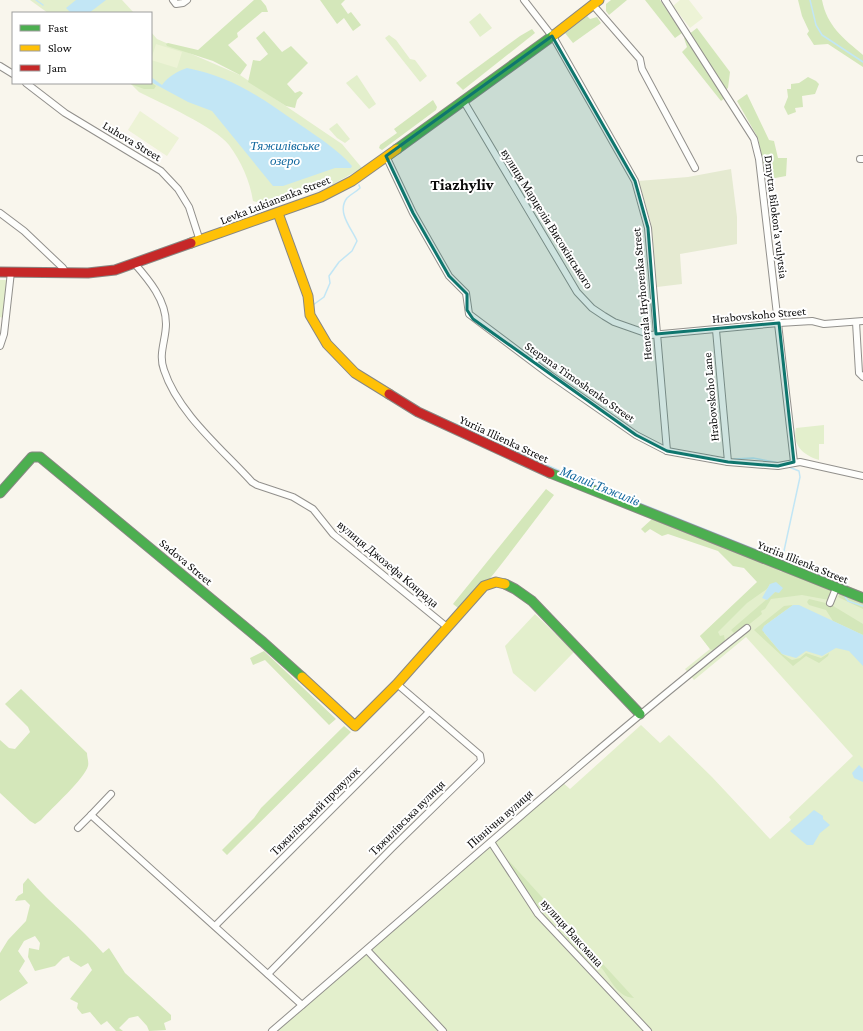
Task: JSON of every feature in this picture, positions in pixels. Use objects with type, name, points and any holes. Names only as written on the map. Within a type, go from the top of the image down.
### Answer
[{"type":"street","points":[[173,0],[176,4],[183,3],[187,0]]},
{"type":"street","name":"Henerala Hryhorenka Street","points":[[524,0],[552,36],[635,181],[648,228],[667,451]]},
{"type":"street","name":"Dmytra Bilokon'a vulytsia","points":[[665,0],[754,139],[759,159],[794,462]]},
{"type":"street","points":[[596,3],[640,59],[642,69],[695,168]]},
{"type":"street","name":"Levka Lukianenka Street","points":[[0,272],[106,272],[278,213],[338,189],[386,156],[596,3]]},
{"type":"street","points":[[0,66],[12,73]]},
{"type":"street","name":"Luhova Street","points":[[27,84],[65,113],[161,171],[178,189],[189,207],[200,240]]},
{"type":"street","name":"вулиця Марцелія Високінського","points":[[463,100],[577,292],[592,308],[614,322],[644,333],[656,334]]},
{"type":"street","name":"Stepana Timoshenko Street","points":[[386,156],[413,213],[449,276],[466,293],[469,314],[550,375],[636,435],[667,451],[728,462],[778,466],[794,462],[863,476]]},
{"type":"street","points":[[0,213],[24,231],[63,268],[66,273]]},
{"type":"street","name":"Yuriia Illienka Street","points":[[278,213],[308,296],[310,315],[326,344],[355,373],[411,408],[506,454],[566,480],[863,598]]},
{"type":"street","name":"вулиця Джозефа Конрада","points":[[134,263],[146,277],[161,300],[166,325],[161,357],[163,369],[184,409],[252,482],[303,502],[312,509],[333,534],[447,627]]},
{"type":"street","points":[[0,346],[4,334],[11,272]]},
{"type":"street","name":"Hrabovskoho Street","points":[[656,334],[812,321],[824,324],[860,322]]},
{"type":"street","points":[[860,322],[858,373],[863,376]]},
{"type":"street","name":"Hrabovskoho Lane","points":[[716,330],[728,462]]},
{"type":"street","name":"Sadova Street","points":[[0,493],[32,457],[40,457],[263,642],[355,726],[397,684]]},
{"type":"street","points":[[397,684],[488,582],[497,581],[523,594],[532,601],[640,714]]},
{"type":"street","points":[[830,602],[836,588]]},
{"type":"street","name":"Північна вулиця","points":[[272,1031],[640,714],[747,628]]},
{"type":"street","name":"Тяжилівська вулиця","points":[[268,974],[392,848],[481,761],[480,755],[397,684]]},
{"type":"street","name":"Тяжилівський провулок","points":[[215,926],[429,712]]},
{"type":"street","points":[[78,828],[111,794]]},
{"type":"street","points":[[91,815],[302,1005]]},
{"type":"street","name":"вулиця Ваксмана","points":[[491,842],[538,914],[648,1031]]},
{"type":"street","points":[[367,950],[443,1031]]},
{"type":"highlighted area","points":[[552,36],[635,181],[648,228],[656,334],[779,323],[794,462],[778,466],[728,462],[667,451],[636,435],[473,319],[467,310],[467,294],[449,276],[413,213],[386,156]]},
{"type":"green space","points":[[30,0],[122,0],[133,12],[47,12]]},
{"type":"green space","points":[[254,0],[261,0],[266,6],[268,12],[262,12],[237,33],[238,37],[228,45],[247,65],[240,75],[213,61],[167,46],[166,44],[168,43],[198,50]]},
{"type":"green space","points":[[320,0],[345,0],[341,4],[348,14],[351,12],[361,25],[353,31],[344,18],[337,24]]},
{"type":"green space","points":[[611,0],[627,0],[609,15],[606,11],[606,4]]},
{"type":"green space","points":[[645,0],[660,0],[682,33],[675,38]]},
{"type":"green space","points":[[680,0],[689,0],[703,18],[690,28],[673,6]]},
{"type":"green space","points":[[798,0],[822,0],[824,9],[837,31],[863,55],[863,67],[828,44],[814,45],[807,34],[809,31],[802,16]]},
{"type":"green space","points":[[480,13],[492,28],[480,37],[469,22]]},
{"type":"green space","points":[[587,16],[590,19],[597,17],[601,23],[573,43],[565,33]]},
{"type":"green space","points":[[697,28],[730,72],[728,88],[721,93],[725,98],[721,101],[682,52],[687,47],[684,38]]},
{"type":"green space","points":[[532,29],[535,33],[463,90],[456,83],[520,36]]},
{"type":"green space","points":[[264,31],[282,52],[291,46],[308,63],[287,84],[295,93],[300,91],[303,93],[297,100],[295,108],[286,106],[248,82],[253,60],[260,61],[268,54],[256,38]]},
{"type":"green space","points":[[152,33],[157,39],[240,75],[342,144],[362,168],[330,186],[309,190],[280,203],[270,206],[253,201],[250,186],[241,164],[229,145],[222,138],[200,123],[139,92],[131,84],[152,84]]},
{"type":"green space","points":[[389,35],[396,40],[410,59],[415,60],[427,76],[420,82],[385,38]]},
{"type":"green space","points":[[156,44],[182,52],[177,68],[152,60]]},
{"type":"green space","points":[[357,75],[376,104],[369,109],[346,83]]},
{"type":"green space","points":[[808,77],[819,84],[815,94],[802,96],[803,107],[795,108],[796,112],[788,115],[784,107],[788,97],[787,89],[791,89],[791,84],[799,83]]},
{"type":"green space","points":[[152,83],[156,86],[154,89],[144,89],[131,84]]},
{"type":"green space","points":[[747,94],[769,140],[774,141],[778,158],[787,158],[786,176],[770,179],[765,174],[758,138],[737,101]]},
{"type":"green space","points":[[433,100],[437,107],[436,110],[382,150],[379,148],[380,145],[397,133],[394,129]]},
{"type":"green space","points":[[140,111],[179,138],[167,156],[128,130]]},
{"type":"green space","points":[[337,123],[350,139],[345,143],[337,138],[329,129]]},
{"type":"green space","points":[[731,169],[737,217],[737,244],[680,254],[682,284],[657,287],[651,223],[638,181],[688,177]]},
{"type":"green space","points":[[0,280],[9,280],[5,319],[0,317]]},
{"type":"green space","points":[[824,425],[824,444],[819,444],[819,460],[808,455],[800,448],[797,444],[795,434],[796,428]]},
{"type":"green space","points":[[546,489],[554,495],[498,569],[462,611],[453,604]]},
{"type":"green space","points":[[652,519],[773,567],[781,572],[786,570],[831,588],[833,592],[829,600],[802,595],[771,599],[765,609],[761,611],[762,614],[736,635],[731,630],[775,592],[770,584],[767,589],[747,603],[718,632],[720,636],[724,635],[725,641],[714,651],[710,649],[700,636],[757,582],[744,568],[733,566],[718,551],[668,534],[662,536],[650,529],[645,533],[641,529]]},
{"type":"green space","points":[[782,560],[863,592],[863,1031],[272,1031],[561,781],[570,789],[641,725],[660,743],[669,735],[712,777],[770,839],[791,820],[789,817],[853,756],[746,637],[694,680],[685,669],[710,649],[700,636]]},
{"type":"green space","points":[[840,593],[863,602],[863,609],[838,597]]},
{"type":"green space","points":[[809,599],[830,604],[863,624],[863,635],[833,621],[826,610],[809,605],[807,602]]},
{"type":"green space","points":[[793,605],[764,626],[764,633],[782,654],[792,660],[800,658],[806,653],[821,658],[829,653],[828,656],[819,663],[806,656],[793,666],[754,630],[784,606]]},
{"type":"green space","points":[[535,614],[574,652],[535,692],[513,673],[505,646]]},
{"type":"green space","points":[[264,651],[336,719],[329,725],[265,660],[253,665],[250,658]]},
{"type":"green space","points":[[21,689],[87,753],[88,761],[86,771],[81,778],[41,820],[35,824],[0,793],[0,740],[9,748],[15,749],[30,732],[28,727],[5,704]]},
{"type":"green space","points":[[344,726],[351,732],[227,855],[222,850],[254,818],[261,808]]},
{"type":"green space","points":[[509,861],[634,998],[627,997],[617,990],[595,960],[575,945],[575,941],[569,940],[558,925],[558,921],[535,903],[507,864]]},
{"type":"green space","points":[[28,878],[103,953],[109,948],[125,973],[171,1015],[171,1020],[164,1023],[166,1030],[149,1031],[147,1026],[138,1016],[129,1018],[119,1028],[123,1031],[116,1031],[107,1021],[101,1025],[90,1012],[82,1014],[77,1008],[78,1003],[70,999],[92,970],[88,963],[81,967],[70,960],[69,956],[63,958],[55,966],[35,971],[28,957],[29,948],[39,950],[40,943],[35,936],[24,941],[18,951],[25,961],[19,971],[28,983],[0,1001],[0,953],[8,940],[26,921],[30,905],[25,900],[15,901],[18,896],[23,893],[23,884]]},
{"type":"water","points":[[76,0],[106,0],[90,12],[70,12],[66,8]]},
{"type":"water","name":"Тяжилівське озеро","points":[[187,68],[204,72],[233,83],[259,97],[340,154],[352,166],[351,168],[335,168],[283,186],[273,186],[212,111],[188,102],[152,83],[152,78],[162,85],[167,79],[179,71]]},
{"type":"water","points":[[776,582],[783,588],[779,593],[775,592],[767,600],[762,598],[770,584]]},
{"type":"water","points":[[793,605],[799,605],[863,635],[863,666],[849,651],[836,648],[822,656],[806,651],[796,658],[782,654],[762,630],[764,626]]},
{"type":"water","points":[[859,765],[863,769],[863,782],[854,778],[852,773]]},
{"type":"water","points":[[814,810],[823,816],[823,819],[830,825],[820,833],[813,845],[807,845],[790,831]]},
{"type":"waterway","name":"Малий Тяжилів","points":[[36,0],[43,5]]},
{"type":"waterway","name":"Tiazhyliv","points":[[810,0],[816,25],[822,35],[863,62]]},
{"type":"waterway","name":"Малий Тяжилів","points":[[313,305],[324,297],[330,283],[329,276],[339,262],[352,251],[357,241],[346,220],[343,209],[347,198],[360,188],[359,185]]},
{"type":"waterway","name":"Малий Тяжилів","points":[[426,411],[567,474],[847,586]]},
{"type":"waterway","points":[[734,459],[753,458],[780,463]]},
{"type":"waterway","points":[[782,560],[800,477],[799,471],[789,467]]},
{"type":"waterway","name":"Малий Тяжилів","points":[[844,595],[848,601],[863,606]]},
{"type":"traffic: fast","points":[[397,149],[554,35]]},
{"type":"traffic: fast","points":[[0,493],[32,457],[40,457],[263,642],[302,677]]},
{"type":"traffic: fast","points":[[550,473],[863,598]]},
{"type":"traffic: fast","points":[[505,584],[532,601],[640,714]]},
{"type":"traffic: slow","points":[[554,35],[599,0]]},
{"type":"traffic: slow","points":[[191,243],[321,197],[352,181],[397,149]]},
{"type":"traffic: slow","points":[[278,213],[308,296],[310,315],[327,344],[355,373],[389,394]]},
{"type":"traffic: slow","points":[[302,677],[355,726],[397,684],[484,586],[496,582],[505,584]]},
{"type":"traffic: jam","points":[[0,272],[88,273],[115,270],[191,243]]},
{"type":"traffic: jam","points":[[389,394],[418,412],[550,473]]},
{"type":"district","name":"Tiazhyliv","points":[[462,184]]}]
